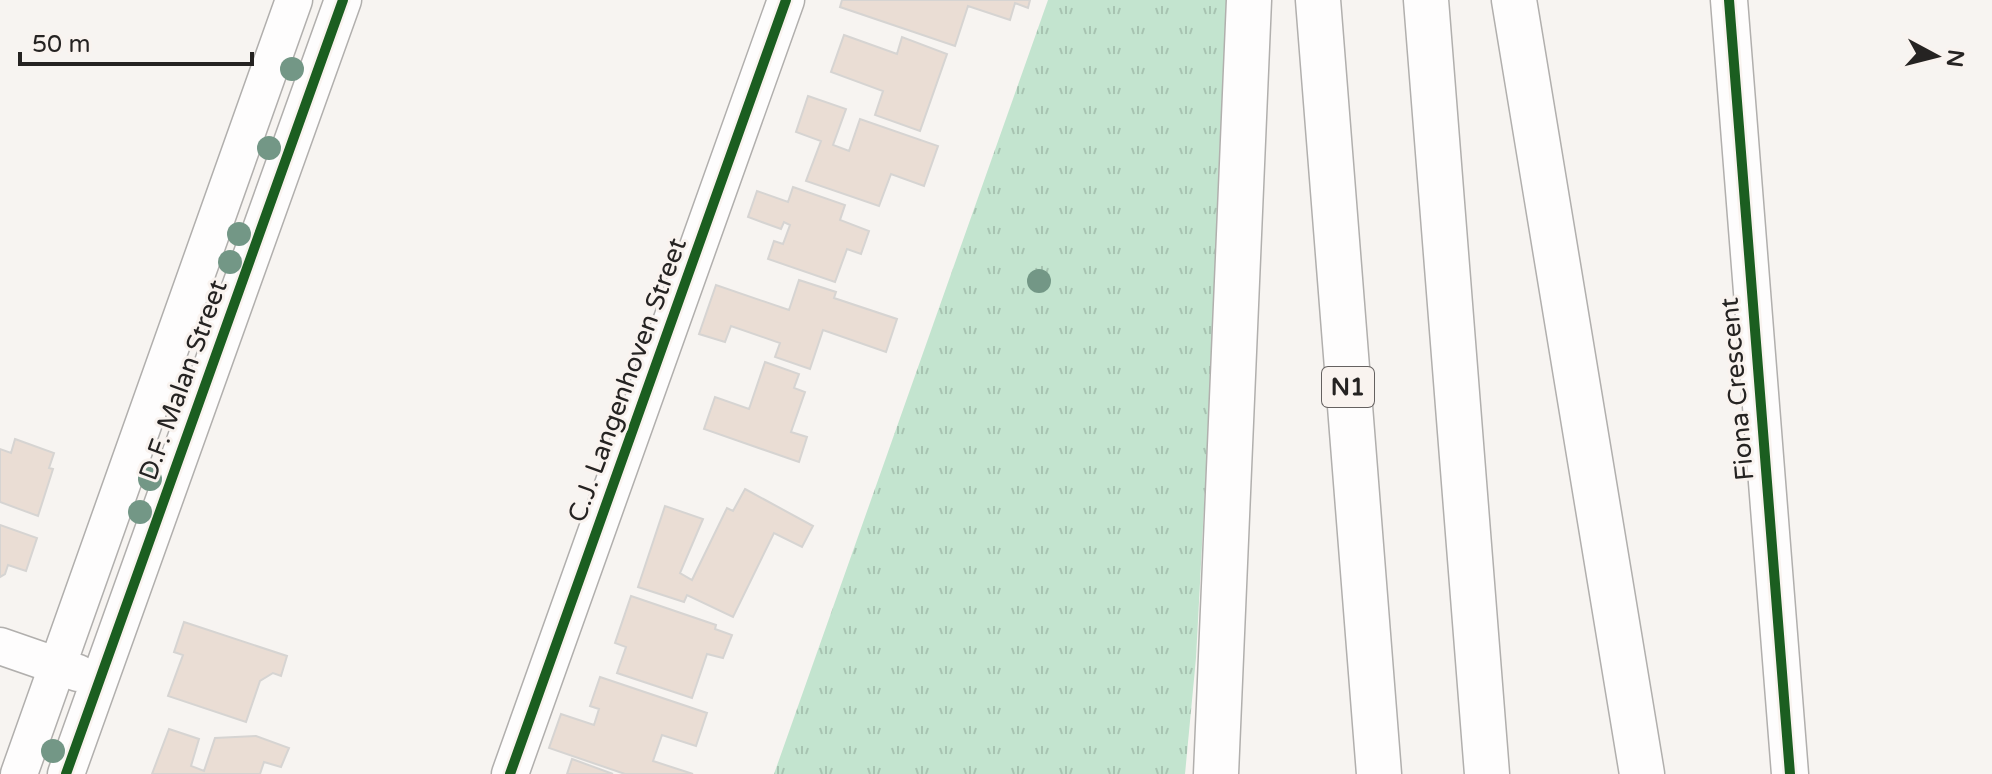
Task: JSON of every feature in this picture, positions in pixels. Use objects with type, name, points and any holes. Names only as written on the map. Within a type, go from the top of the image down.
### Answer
[{"type":"highway","points":[[1216,774],[1249,0]]},
{"type":"highway","name":"N1","points":[[1318,0],[1379,774]]},
{"type":"highway","points":[[1426,0],[1487,774]]},
{"type":"highway","points":[[1514,0],[1642,774]]},
{"type":"highway","points":[[1245,133],[1246,774]]},
{"type":"street","name":"D.F. Malan Street","points":[[19,774],[294,0]]},
{"type":"street","name":"D.F. Malan Street","points":[[66,774],[343,0]]},
{"type":"street","name":"C.J. Langenhoven Street","points":[[510,774],[786,0]]},
{"type":"street","name":"Fiona Crescent","points":[[1729,0],[1790,774]]},
{"type":"street","points":[[0,646],[100,679]]},
{"type":"green space","points":[[1048,0],[1231,0],[1196,658],[1185,774],[774,774]]},
{"type":"building","points":[[842,0],[1030,0],[1028,8],[1015,3],[1010,20],[968,6],[955,46],[840,7]]},
{"type":"building","points":[[844,35],[897,54],[902,37],[947,54],[920,131],[875,115],[883,91],[831,72]]},
{"type":"building","points":[[808,96],[846,109],[833,145],[849,151],[860,119],[938,146],[924,186],[891,174],[879,206],[806,181],[821,141],[796,132]]},
{"type":"building","points":[[793,187],[845,205],[840,220],[869,231],[861,254],[847,249],[835,282],[768,259],[774,241],[783,244],[790,225],[784,222],[781,229],[748,217],[757,191],[788,202]]},
{"type":"building","points":[[799,280],[836,292],[834,298],[897,319],[886,352],[823,330],[810,369],[775,357],[780,343],[731,326],[725,342],[699,334],[716,285],[789,310]]},
{"type":"building","points":[[765,362],[799,374],[794,388],[805,392],[791,432],[807,437],[799,462],[704,429],[715,397],[749,409]]},
{"type":"building","points":[[15,439],[54,453],[49,468],[53,469],[38,516],[0,502],[0,449],[11,453]]},
{"type":"building","points":[[745,489],[813,526],[802,547],[774,533],[733,617],[687,595],[684,602],[638,587],[665,506],[703,519],[680,573],[692,580],[727,508],[733,511]]},
{"type":"building","points":[[0,525],[37,538],[26,571],[8,565],[5,574],[0,577]]},
{"type":"building","points":[[631,596],[716,625],[715,629],[732,635],[723,658],[707,654],[692,698],[617,673],[626,647],[615,643]]},
{"type":"building","points":[[184,622],[287,656],[281,676],[273,673],[260,681],[246,722],[168,696],[183,655],[174,652]]},
{"type":"building","points":[[600,677],[707,713],[696,746],[662,735],[653,761],[693,774],[625,774],[549,748],[561,714],[594,725],[599,709],[590,706]]},
{"type":"building","points":[[169,729],[199,739],[191,766],[204,771],[215,738],[256,736],[289,748],[281,767],[264,762],[260,774],[152,774]]},
{"type":"building","points":[[572,759],[613,774],[567,774]]},
{"type":"cycle path","points":[[66,774],[343,0]]},
{"type":"cycle path","points":[[510,774],[786,0]]},
{"type":"cycle path","points":[[1729,0],[1790,774]]}]
